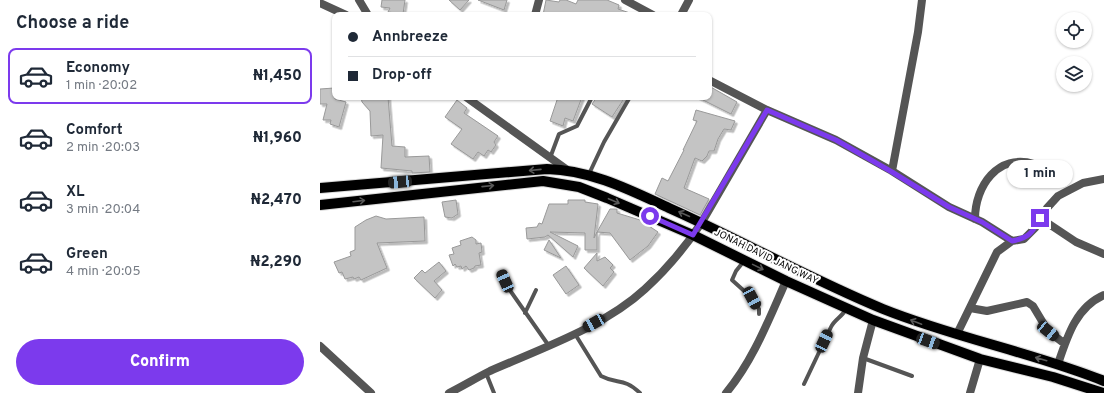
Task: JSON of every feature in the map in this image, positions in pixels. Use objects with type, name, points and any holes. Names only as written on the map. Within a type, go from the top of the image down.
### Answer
[{"type":"main road","points":[[320,188],[547,169],[566,169],[615,183],[702,222],[794,269],[882,309],[923,324],[1058,364],[1104,381]]},
{"type":"main road","name":"JONAH DAVID JANG WAY","points":[[320,205],[543,181],[558,182],[580,187],[693,235],[786,281],[873,320],[980,359],[1059,379],[1103,393]]},
{"type":"street","points":[[359,0],[366,12]]},
{"type":"street","points":[[536,12],[539,0]]},
{"type":"street","points":[[625,0],[647,12]]},
{"type":"street","points":[[682,12],[688,0]]},
{"type":"street","points":[[892,172],[918,32],[922,0]]},
{"type":"street","points":[[320,3],[340,12]]},
{"type":"street","points":[[712,82],[767,110],[836,140],[949,207],[975,219],[1012,241]]},
{"type":"street","points":[[470,100],[566,169]]},
{"type":"street","points":[[450,393],[486,373],[575,334],[608,315],[644,290],[693,235],[702,222],[767,110]]},
{"type":"street","points":[[975,219],[977,198],[980,190],[1000,167],[1009,163],[1017,162],[1034,164]]},
{"type":"street","points":[[956,334],[970,308],[988,265],[997,252],[1012,241],[1024,239],[1035,228],[1047,208],[1058,196],[1083,183],[1104,178]]},
{"type":"street","points":[[1040,218],[1076,242],[1104,254]]},
{"type":"street","points":[[726,393],[736,381],[786,281]]},
{"type":"street","points":[[1058,364],[1075,321],[1091,302],[1104,295]]},
{"type":"street","points":[[970,308],[987,311],[1027,302],[1033,306],[1048,331],[1065,344]]},
{"type":"street","points":[[858,393],[863,358],[873,320]]},
{"type":"street","points":[[320,346],[371,393]]},
{"type":"street","points":[[970,393],[980,359]]},
{"type":"lane","points":[[549,158],[559,134],[577,126],[590,100]]},
{"type":"lane","points":[[589,175],[604,142],[628,100]]},
{"type":"lane","points":[[744,260],[736,271],[732,280],[752,298],[759,310],[759,314]]},
{"type":"lane","points":[[502,273],[509,289],[549,346]]},
{"type":"lane","points":[[525,313],[536,290]]},
{"type":"lane","points":[[804,384],[831,327],[843,315],[846,308]]},
{"type":"lane","points":[[575,334],[601,376],[607,379],[624,381],[640,393]]},
{"type":"lane","points":[[863,358],[912,376]]},
{"type":"lane","points":[[486,373],[494,393]]},
{"type":"building","points":[[382,0],[405,0],[403,12],[388,12],[390,8],[381,7]]},
{"type":"building","points":[[449,0],[469,0],[460,10]]},
{"type":"building","points":[[478,0],[507,0],[504,10]]},
{"type":"building","points":[[546,0],[559,2],[560,0],[566,0],[576,4],[578,0],[607,0],[619,5],[618,9],[627,12],[544,12]]},
{"type":"building","points":[[332,88],[332,100],[346,102],[339,127],[330,124],[331,120],[323,120],[327,104],[320,104],[320,89]]},
{"type":"building","points":[[712,88],[737,102],[731,114],[703,100],[712,100]]},
{"type":"building","points":[[362,100],[388,100],[392,146],[405,147],[405,157],[429,156],[430,172],[412,173],[412,171],[381,168],[383,135],[371,136],[370,111]]},
{"type":"building","points":[[457,100],[467,108],[464,113],[498,136],[494,142],[496,145],[491,152],[488,150],[484,156],[478,152],[473,159],[451,144],[462,129],[445,117]]},
{"type":"building","points":[[557,100],[581,100],[573,121],[565,118],[563,126],[550,121]]},
{"type":"building","points":[[595,100],[623,100],[612,117],[592,104]]},
{"type":"building","points":[[696,110],[735,121],[731,130],[724,129],[718,139],[714,151],[709,151],[707,156],[702,161],[695,158],[684,188],[709,199],[700,215],[655,194],[662,178],[668,181],[684,150],[697,121],[693,120]]},
{"type":"building","points":[[456,200],[458,214],[452,218],[445,217],[442,202]]},
{"type":"building","points":[[568,200],[585,200],[585,202],[598,204],[594,238],[597,232],[597,250],[585,250],[585,233],[550,232],[578,246],[573,257],[548,235],[545,237],[527,239],[526,228],[537,227],[539,223],[542,224],[549,204],[568,204]]},
{"type":"building","points":[[610,209],[617,209],[617,213],[640,220],[658,232],[648,246],[630,260],[610,233],[597,232]]},
{"type":"building","points":[[376,216],[386,219],[424,217],[425,241],[377,243],[387,268],[361,280],[359,277],[354,279],[353,277],[345,279],[342,272],[339,273],[334,262],[351,256],[350,252],[355,250],[355,227]]},
{"type":"building","points":[[472,237],[476,240],[476,244],[481,243],[482,252],[479,253],[481,265],[475,266],[469,270],[466,266],[462,269],[461,266],[457,267],[455,264],[453,266],[449,255],[454,254],[452,248],[461,245],[460,241]]},
{"type":"building","points":[[549,240],[561,258],[544,250]]},
{"type":"building","points":[[597,253],[597,261],[605,257],[613,265],[610,268],[614,272],[603,286],[584,268]]},
{"type":"building","points":[[439,262],[446,271],[434,281],[442,290],[435,298],[414,278],[422,270],[425,273]]},
{"type":"building","points":[[566,266],[579,285],[566,294],[553,275]]},
{"type":"route","points":[[650,216],[693,235],[767,110],[836,140],[949,207],[982,222],[1012,241],[1024,239],[1035,228],[1040,218]]}]
